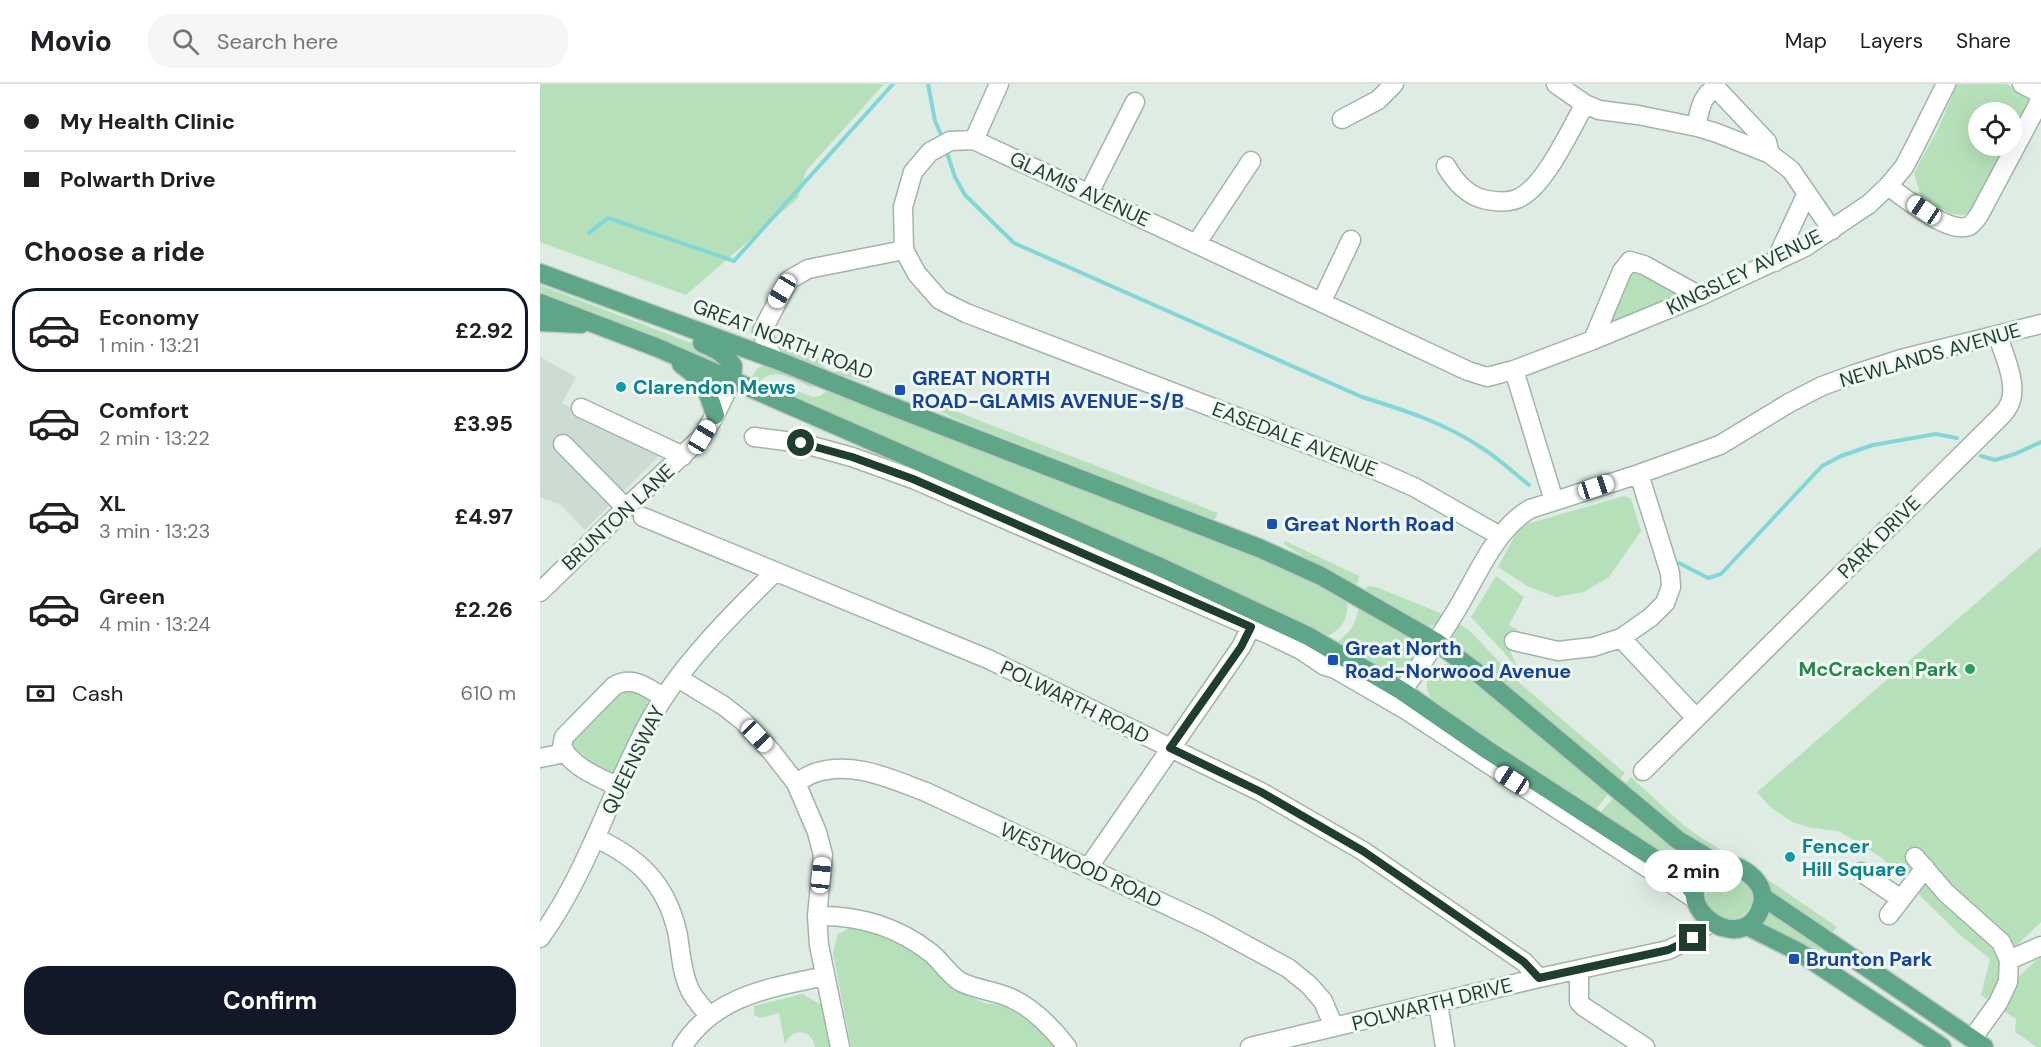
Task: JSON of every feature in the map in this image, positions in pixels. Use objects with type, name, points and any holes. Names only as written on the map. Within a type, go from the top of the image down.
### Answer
[{"type":"main road","name":"GREAT NORTH ROAD","points":[[540,273],[774,359],[1259,548],[1348,590],[1436,642],[1479,674],[1678,840],[1716,864],[1731,864],[1750,876],[1760,887],[1763,897],[1978,1043]]},
{"type":"main road","points":[[540,303],[658,348],[732,380],[1158,566],[1297,631],[1402,691],[1486,749],[1680,874],[1695,895],[1704,916],[1726,929],[1738,929],[1753,921],[1760,909],[1763,897]]},
{"type":"main road","points":[[664,317],[683,335],[722,352],[728,357],[734,366],[732,380]]},
{"type":"main road","points":[[540,322],[601,326]]},
{"type":"main road","points":[[658,348],[694,374],[707,389],[716,415]]},
{"type":"main road","points":[[732,380],[739,366],[753,351]]},
{"type":"main road","points":[[1695,895],[1701,875],[1716,864]]},
{"type":"main road","points":[[1747,926],[1799,952],[1942,1047]]},
{"type":"street","points":[[774,359],[762,331],[789,280],[808,269],[904,250],[903,207],[913,172],[930,152],[950,141],[974,140],[999,84]]},
{"type":"street","points":[[1342,120],[1378,100],[1394,84]]},
{"type":"street","points":[[1556,84],[1585,104],[1599,110],[1697,127],[1770,154],[1791,170],[1832,230]]},
{"type":"street","name":"KINGSLEY AVENUE","points":[[1514,370],[1700,296],[1775,262],[1832,230],[1869,204],[1904,167],[1946,84]]},
{"type":"street","points":[[2022,84],[2041,94]]},
{"type":"street","points":[[1697,127],[1698,115],[1708,93],[1717,89],[1767,142],[1770,154]]},
{"type":"street","points":[[1888,186],[1942,222],[1958,228],[1970,225],[1979,215],[2041,99]]},
{"type":"street","points":[[1089,193],[1135,102]]},
{"type":"street","points":[[1446,166],[1461,186],[1479,199],[1500,202],[1519,198],[1535,186],[1546,172],[1585,104]]},
{"type":"street","name":"GLAMIS AVENUE","points":[[974,140],[1468,371],[1487,377],[1514,370]]},
{"type":"street","points":[[1197,244],[1251,161]]},
{"type":"street","points":[[1775,262],[1807,193]]},
{"type":"street","points":[[1322,301],[1352,240]]},
{"type":"street","name":"EASEDALE AVENUE","points":[[904,250],[917,274],[940,300],[966,313],[1373,469],[1414,487],[1500,536]]},
{"type":"street","points":[[1593,340],[1622,271],[1630,261],[1644,264],[1700,296]]},
{"type":"street","name":"NEWLANDS AVENUE","points":[[1402,691],[1454,614],[1500,536],[1518,516],[1530,509],[1720,445],[1822,386],[1901,359],[2041,324]]},
{"type":"street","name":"PARK DRIVE","points":[[1643,771],[2009,407],[2013,394],[2011,380],[1998,336]]},
{"type":"street","points":[[1514,370],[1554,501]]},
{"type":"street","name":"BRUNTON LANE","points":[[540,592],[702,437],[716,415],[732,380]]},
{"type":"street","points":[[581,408],[683,456]]},
{"type":"street","points":[[754,437],[801,443],[852,457],[913,479],[1301,650],[1325,666],[1335,669],[1406,710],[1695,895]]},
{"type":"street","points":[[563,444],[626,508]]},
{"type":"street","points":[[1514,641],[1558,651],[1593,647],[1621,638],[1651,617],[1665,603],[1671,587],[1670,573],[1639,474]]},
{"type":"street","name":"POLWARTH ROAD","points":[[643,517],[988,659],[1261,792],[1363,851],[1524,962],[1539,978]]},
{"type":"street","name":"QUEENSWAY","points":[[540,938],[555,918],[596,838],[636,749],[663,698],[678,678],[775,572]]},
{"type":"street","points":[[1088,868],[1241,647],[1251,627]]},
{"type":"street","points":[[1621,638],[1696,718]]},
{"type":"street","points":[[678,678],[724,706],[743,721],[796,783],[817,832],[823,855],[817,916],[819,945],[840,1047]]},
{"type":"street","points":[[619,787],[578,766],[567,757],[562,747],[564,737],[620,683],[628,680],[637,682],[663,698]]},
{"type":"street","points":[[540,758],[565,753]]},
{"type":"street","name":"WESTWOOD ROAD","points":[[796,783],[812,774],[840,768],[882,775],[927,792],[1207,924],[1288,968],[1309,985],[1323,1001],[1334,1028]]},
{"type":"street","points":[[596,838],[636,861],[654,879],[665,899],[676,929],[690,990],[709,1015]]},
{"type":"street","points":[[1889,915],[1920,862],[1946,893],[2001,942],[2008,960],[2008,982],[1978,1043]]},
{"type":"street","points":[[1861,872],[1900,899]]},
{"type":"street","points":[[817,916],[856,918],[883,926],[905,936],[936,957],[960,981],[1015,1000],[1035,1012],[1067,1047]]},
{"type":"street","name":"POLWARTH DRIVE","points":[[1250,1047],[1305,1041],[1334,1028],[1539,978],[1668,950],[1693,938],[1710,921]]},
{"type":"street","points":[[2008,960],[2041,946]]},
{"type":"street","points":[[1579,970],[1579,1002],[1642,1046]]},
{"type":"street","points":[[682,1047],[709,1015],[735,1000],[771,988],[825,976]]},
{"type":"street","points":[[1438,1003],[1445,1047]]},
{"type":"shaded area","points":[[540,357],[576,377],[562,403],[659,456],[585,530],[562,506],[540,497]]},
{"type":"green space","points":[[540,84],[884,84],[806,171],[798,198],[686,295],[540,242]]},
{"type":"green space","points":[[1957,84],[2006,84],[2032,98],[2030,113],[2022,128],[2022,102],[1968,102],[1968,156],[2007,156],[1978,208],[1964,215],[1951,214],[1921,197],[1914,173],[1939,127]]},
{"type":"green space","points":[[1638,269],[1675,288],[1676,300],[1612,326],[1610,316],[1630,272]]},
{"type":"green space","points":[[540,285],[717,353],[728,370],[540,295]]},
{"type":"green space","points":[[772,336],[819,359],[825,368],[785,353],[778,348]]},
{"type":"green space","points":[[770,366],[819,384],[812,387],[777,375],[771,375],[758,383],[750,379],[758,368]]},
{"type":"green space","points":[[842,368],[870,379],[869,383],[834,373]]},
{"type":"green space","points":[[776,383],[813,397],[820,396],[830,388],[1232,543],[1348,599],[1344,622],[1326,637],[769,387]]},
{"type":"green space","points":[[919,397],[1218,513],[1215,519],[1211,519],[955,419],[918,399]]},
{"type":"green space","points":[[1624,496],[1631,499],[1641,531],[1609,577],[1584,592],[1556,597],[1527,586],[1498,567],[1520,526]]},
{"type":"green space","points":[[1285,541],[1359,576],[1358,583],[1354,584],[1309,560],[1284,544]]},
{"type":"green space","name":"McCracken Park","points":[[2041,547],[2041,922],[2019,943],[2018,977],[2041,956],[2041,1047],[2037,1047],[2015,1032],[2016,1019],[1981,995],[1990,959],[1959,934],[1882,858],[1839,831],[1812,828],[1792,822],[1769,806],[1757,792]]},
{"type":"green space","points":[[1496,576],[1524,597],[1509,625],[1518,630],[1504,638],[1518,668],[1471,617]]},
{"type":"green space","points":[[1367,586],[1376,587],[1445,615],[1436,625],[1428,626],[1366,590]]},
{"type":"green space","points":[[1359,606],[1401,628],[1410,636],[1415,645],[1415,655],[1408,668],[1400,672],[1389,672],[1336,643],[1352,627]]},
{"type":"green space","points":[[1457,622],[1471,632],[1506,669],[1497,676],[1457,647],[1451,636]]},
{"type":"green space","points":[[1447,664],[1459,667],[1610,792],[1596,809],[1432,700],[1427,688],[1428,678],[1435,669]]},
{"type":"green space","points":[[1509,674],[1625,773],[1620,779],[1503,681]]},
{"type":"green space","points":[[629,683],[651,696],[612,773],[606,775],[579,764],[569,742]]},
{"type":"green space","points":[[1631,777],[1681,823],[1736,859],[1701,845],[1676,829],[1625,784]]},
{"type":"green space","points":[[1615,796],[1703,863],[1693,874],[1600,813]]},
{"type":"green space","points":[[1761,875],[1837,927],[1830,934],[1776,897]]},
{"type":"green space","points":[[1730,876],[1745,884],[1752,893],[1751,903],[1746,912],[1737,918],[1727,920],[1717,916],[1708,904],[1706,893],[1711,884],[1719,878]]},
{"type":"green space","points":[[1768,909],[1822,946],[1816,956],[1760,923]]},
{"type":"green space","points":[[856,925],[909,943],[933,963],[949,985],[984,1003],[1016,1007],[1049,1034],[1058,1047],[851,1047],[833,953],[838,934]]},
{"type":"green space","points":[[802,994],[825,1007],[833,1047],[815,1047],[810,1037],[802,1032],[792,1035],[785,1044],[779,1013],[761,1018],[754,1015],[754,1006]]},
{"type":"waterway","points":[[589,233],[608,218],[734,261],[893,84]]},
{"type":"waterway","points":[[928,84],[935,121],[942,137]]},
{"type":"waterway","points":[[946,150],[955,177],[965,195],[1014,243],[1362,397],[1439,424],[1488,452],[1529,485]]},
{"type":"waterway","points":[[1679,563],[1708,578],[1721,574],[1822,466],[1841,456],[1873,445],[1936,434],[1957,438]]},
{"type":"waterway","points":[[1981,456],[1995,460],[2041,442]]},
{"type":"place","name":"Clarendon Mews","points":[[621,387]]},
{"type":"place","name":"GREAT NORTH ROAD-GLAMIS AVENUE-S/B","points":[[900,390]]},
{"type":"place","name":"Great North Road","points":[[1272,524]]},
{"type":"place","name":"Great North Road-Norwood Avenue","points":[[1333,660]]},
{"type":"place","name":"McCracken Park","points":[[1970,669]]},
{"type":"place","name":"Fencer Hill Square","points":[[1790,857]]},
{"type":"place","name":"Brunton Park","points":[[1794,959]]},
{"type":"route","points":[[801,443],[852,457],[913,479],[1251,627],[1241,647],[1170,748],[1261,792],[1363,851],[1524,962],[1539,978],[1668,950],[1693,938]]}]
